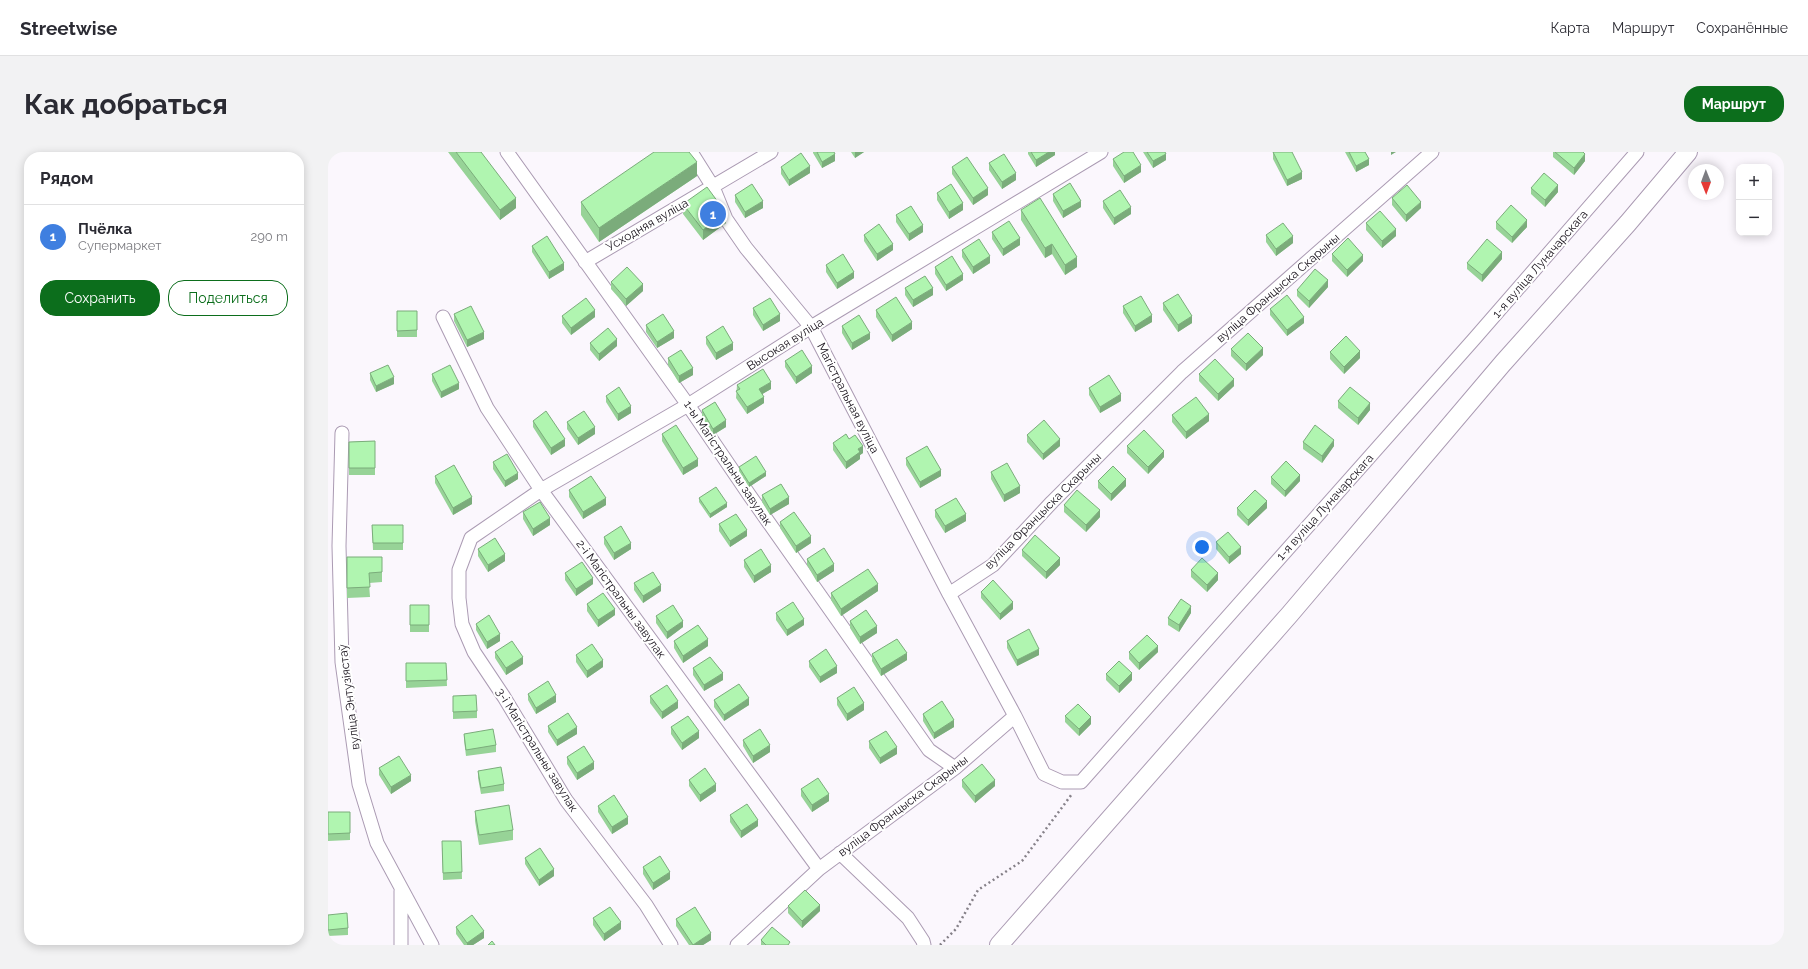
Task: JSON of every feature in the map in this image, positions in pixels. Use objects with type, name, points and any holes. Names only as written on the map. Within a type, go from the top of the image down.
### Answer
[{"type":"street","name":"1-ы Магістральны завулак","points":[[507,152],[688,404],[750,496],[929,750],[955,768]]},
{"type":"street","name":"Магістральная вуліца","points":[[691,152],[713,187],[726,219],[746,248],[811,327],[949,594]]},
{"type":"street","name":"Усходняя вуліца","points":[[585,262],[771,152]]},
{"type":"street","name":"Высокая вуліца","points":[[471,538],[541,490],[688,404],[811,327],[1101,152]]},
{"type":"street","name":"вуліца Францыска Скарыны","points":[[949,594],[993,565],[1057,497],[1182,372],[1432,152]]},
{"type":"street","name":"1-я вуліца Луначарскага","points":[[1081,782],[1470,344],[1637,152]]},
{"type":"street","points":[[999,945],[1290,614],[1502,363],[1628,222],[1688,152]]},
{"type":"street","name":"2-і Магістральны завулак","points":[[443,317],[487,408],[541,490],[819,869]]},
{"type":"street","name":"вуліца Энтузіястаў","points":[[342,433],[339,546],[342,662],[359,784],[376,843],[432,945]]},
{"type":"street","name":"3-і Магістральны завулак","points":[[471,538],[459,570],[458,598],[462,624],[474,652],[504,697],[566,800],[646,905],[670,945]]},
{"type":"street","points":[[949,594],[1015,716],[1044,774],[1062,782],[1081,782]]},
{"type":"street","name":"вуліца Францыска Скарыны","points":[[737,945],[819,869],[955,768],[1015,716]]},
{"type":"street","points":[[840,853],[908,918],[924,945]]},
{"type":"street","points":[[401,889],[401,945]]},
{"type":"path","points":[[940,945],[956,929],[978,890],[1022,861],[1081,782]]},
{"type":"building","points":[[456,152],[481,152],[516,198],[500,210]]},
{"type":"building","points":[[654,152],[689,152],[697,162],[599,228],[581,202]]},
{"type":"building","points":[[817,152],[834,152],[835,154],[822,162]]},
{"type":"building","points":[[1031,152],[1049,152],[1036,160]]},
{"type":"building","points":[[1124,152],[1133,152],[1141,165],[1124,176],[1113,159]]},
{"type":"building","points":[[1147,152],[1165,152],[1166,154],[1153,161]]},
{"type":"building","points":[[1273,152],[1292,152],[1302,172],[1287,180]]},
{"type":"building","points":[[1349,152],[1365,152],[1369,159],[1356,166]]},
{"type":"building","points":[[1555,152],[1583,152],[1585,154],[1574,168]]},
{"type":"building","points":[[801,153],[810,166],[789,180],[781,167]]},
{"type":"building","points":[[1004,154],[1016,173],[1002,182],[989,163]]},
{"type":"building","points":[[967,157],[988,188],[973,198],[952,167]]},
{"type":"building","points":[[1544,173],[1558,185],[1545,200],[1531,188]]},
{"type":"building","points":[[1070,183],[1081,201],[1063,211],[1053,194]]},
{"type":"building","points":[[752,184],[763,201],[745,212],[735,195]]},
{"type":"building","points":[[951,184],[963,203],[949,212],[937,193]]},
{"type":"building","points":[[1407,185],[1421,202],[1406,215],[1392,198]]},
{"type":"building","points":[[707,187],[726,213],[703,230],[683,204]]},
{"type":"building","points":[[1120,190],[1131,207],[1114,218],[1103,201]]},
{"type":"building","points":[[1040,198],[1077,257],[1065,265],[1052,244],[1045,248],[1021,210]]},
{"type":"building","points":[[1511,205],[1527,220],[1512,237],[1496,222]]},
{"type":"building","points":[[911,206],[923,225],[909,234],[896,215]]},
{"type":"building","points":[[1380,211],[1396,229],[1382,241],[1366,223]]},
{"type":"building","points":[[1009,221],[1020,238],[1003,249],[992,232]]},
{"type":"building","points":[[1283,223],[1293,236],[1276,249],[1266,235]]},
{"type":"building","points":[[879,224],[893,244],[877,254],[864,235]]},
{"type":"building","points":[[547,236],[564,263],[549,272],[532,246]]},
{"type":"building","points":[[1348,238],[1363,255],[1347,270],[1332,254]]},
{"type":"building","points":[[979,239],[990,256],[973,267],[962,250]]},
{"type":"building","points":[[1487,239],[1502,252],[1482,275],[1467,263]]},
{"type":"building","points":[[843,254],[854,272],[837,283],[826,265]]},
{"type":"building","points":[[952,256],[963,274],[946,285],[935,267]]},
{"type":"building","points":[[627,267],[643,284],[626,299],[611,282]]},
{"type":"building","points":[[1315,269],[1328,280],[1309,301],[1297,290]]},
{"type":"building","points":[[925,276],[933,288],[913,300],[905,288]]},
{"type":"building","points":[[1178,294],[1192,316],[1178,325],[1163,303]]},
{"type":"building","points":[[1287,295],[1304,317],[1287,330],[1270,309]]},
{"type":"building","points":[[1141,296],[1152,315],[1135,326],[1123,306]]},
{"type":"building","points":[[896,297],[912,322],[892,335],[876,310]]},
{"type":"building","points":[[586,298],[595,310],[571,328],[562,316]]},
{"type":"building","points":[[770,298],[780,314],[763,325],[753,308]]},
{"type":"building","points":[[471,306],[484,332],[467,340],[454,314]]},
{"type":"building","points":[[397,311],[417,311],[417,330],[397,331]]},
{"type":"building","points":[[663,314],[674,331],[657,342],[646,325]]},
{"type":"building","points":[[859,315],[870,333],[852,343],[842,326]]},
{"type":"building","points":[[723,326],[733,343],[716,353],[706,337]]},
{"type":"building","points":[[608,328],[617,339],[599,354],[590,343]]},
{"type":"building","points":[[1248,333],[1263,348],[1246,364],[1231,349]]},
{"type":"building","points":[[1346,336],[1360,351],[1344,367],[1330,352]]},
{"type":"building","points":[[681,350],[693,368],[679,376],[668,358]]},
{"type":"building","points":[[802,350],[812,366],[796,377],[785,361]]},
{"type":"building","points":[[1215,359],[1234,379],[1218,394],[1199,374]]},
{"type":"building","points":[[388,365],[394,377],[376,386],[370,373]]},
{"type":"building","points":[[450,365],[459,383],[441,392],[432,374]]},
{"type":"building","points":[[763,369],[771,382],[759,389],[764,397],[747,407],[736,391],[740,389],[737,385]]},
{"type":"building","points":[[1109,375],[1121,394],[1100,407],[1089,388]]},
{"type":"building","points":[[619,387],[631,406],[618,414],[606,396]]},
{"type":"building","points":[[1350,387],[1370,403],[1358,418],[1338,401]]},
{"type":"building","points":[[1196,397],[1209,414],[1186,432],[1172,415]]},
{"type":"building","points":[[715,402],[726,420],[713,429],[702,410]]},
{"type":"building","points":[[546,411],[565,439],[551,448],[533,421]]},
{"type":"building","points":[[584,411],[595,427],[578,438],[567,422]]},
{"type":"building","points":[[1044,420],[1060,439],[1043,454],[1027,435]]},
{"type":"building","points":[[676,425],[698,459],[683,468],[662,434]]},
{"type":"building","points":[[1315,425],[1334,440],[1322,456],[1303,442]]},
{"type":"building","points":[[1144,430],[1164,451],[1148,467],[1127,446]]},
{"type":"building","points":[[846,434],[849,439],[855,435],[863,446],[858,449],[860,452],[846,462],[833,443]]},
{"type":"building","points":[[375,441],[375,468],[349,468],[349,442]]},
{"type":"building","points":[[927,446],[941,470],[920,482],[906,458]]},
{"type":"building","points":[[507,454],[518,473],[505,481],[493,462]]},
{"type":"building","points":[[756,456],[766,472],[749,483],[739,467]]},
{"type":"building","points":[[1286,461],[1300,475],[1285,491],[1271,477]]},
{"type":"building","points":[[1007,463],[1020,486],[1004,495],[991,472]]},
{"type":"building","points":[[454,465],[472,497],[453,508],[435,476]]},
{"type":"building","points":[[1113,466],[1126,479],[1111,494],[1098,481]]},
{"type":"building","points":[[591,476],[606,498],[583,512],[569,490]]},
{"type":"building","points":[[781,484],[789,497],[770,509],[762,495]]},
{"type":"building","points":[[716,487],[727,503],[710,514],[699,498]]},
{"type":"building","points":[[1077,490],[1100,510],[1086,525],[1064,505]]},
{"type":"building","points":[[1255,490],[1267,501],[1248,520],[1237,508]]},
{"type":"building","points":[[956,498],[966,514],[945,526],[935,510]]},
{"type":"building","points":[[540,502],[550,518],[533,529],[523,512]]},
{"type":"building","points":[[794,512],[811,536],[796,546],[780,522]]},
{"type":"building","points":[[736,514],[747,530],[730,541],[719,524]]},
{"type":"building","points":[[372,525],[403,525],[403,543],[373,543]]},
{"type":"building","points":[[621,526],[631,543],[614,553],[604,537]]},
{"type":"building","points":[[1228,532],[1241,547],[1229,557],[1216,542]]},
{"type":"building","points":[[1035,535],[1060,558],[1046,572],[1022,550]]},
{"type":"building","points":[[495,538],[505,554],[488,565],[478,549]]},
{"type":"building","points":[[824,548],[834,564],[817,575],[807,559]]},
{"type":"building","points":[[761,549],[771,565],[754,576],[744,560]]},
{"type":"building","points":[[347,557],[382,557],[382,572],[369,573],[370,587],[347,588]]},
{"type":"building","points":[[1202,558],[1218,573],[1207,585],[1191,570]]},
{"type":"building","points":[[582,562],[593,578],[576,589],[565,573]]},
{"type":"building","points":[[868,569],[878,584],[841,609],[831,593]]},
{"type":"building","points":[[653,572],[661,585],[643,596],[634,583]]},
{"type":"building","points":[[993,580],[1013,602],[1000,614],[981,592]]},
{"type":"building","points":[[603,593],[615,609],[598,620],[587,604]]},
{"type":"building","points":[[1181,599],[1191,606],[1179,625],[1168,618]]},
{"type":"building","points":[[793,602],[804,619],[787,630],[776,613]]},
{"type":"building","points":[[410,605],[429,605],[429,625],[410,625]]},
{"type":"building","points":[[673,605],[683,621],[667,632],[656,616]]},
{"type":"building","points":[[866,610],[877,626],[860,637],[850,621]]},
{"type":"building","points":[[489,615],[500,634],[487,642],[476,624]]},
{"type":"building","points":[[698,625],[708,639],[683,656],[674,641]]},
{"type":"building","points":[[1029,629],[1039,649],[1017,660],[1007,641]]},
{"type":"building","points":[[1147,635],[1158,646],[1139,663],[1129,652]]},
{"type":"building","points":[[897,639],[907,653],[881,669],[872,654]]},
{"type":"building","points":[[512,641],[523,657],[506,668],[495,652]]},
{"type":"building","points":[[592,644],[603,660],[587,671],[576,655]]},
{"type":"building","points":[[826,649],[837,666],[820,677],[809,661]]},
{"type":"building","points":[[710,657],[723,673],[704,685],[693,668]]},
{"type":"building","points":[[1119,661],[1132,673],[1119,686],[1106,674]]},
{"type":"building","points":[[406,663],[446,663],[447,680],[406,681]]},
{"type":"building","points":[[548,681],[556,695],[536,708],[528,694]]},
{"type":"building","points":[[739,684],[749,698],[724,715],[714,700]]},
{"type":"building","points":[[667,685],[678,701],[662,712],[650,696]]},
{"type":"building","points":[[854,687],[864,703],[847,714],[837,698]]},
{"type":"building","points":[[476,695],[477,711],[453,712],[453,696]]},
{"type":"building","points":[[942,701],[954,720],[934,733],[923,714]]},
{"type":"building","points":[[1078,704],[1091,717],[1079,729],[1065,716]]},
{"type":"building","points":[[568,713],[577,727],[557,740],[548,726]]},
{"type":"building","points":[[688,716],[699,731],[682,743],[671,727]]},
{"type":"building","points":[[493,729],[496,745],[466,750],[464,734]]},
{"type":"building","points":[[760,729],[770,745],[753,756],[743,740]]},
{"type":"building","points":[[886,731],[897,747],[880,758],[869,741]]},
{"type":"building","points":[[584,746],[594,762],[577,773],[567,757]]},
{"type":"building","points":[[399,756],[411,775],[391,787],[379,768]]},
{"type":"building","points":[[982,764],[995,780],[975,796],[962,780]]},
{"type":"building","points":[[501,767],[504,784],[481,788],[478,771]]},
{"type":"building","points":[[705,768],[716,784],[700,795],[689,780]]},
{"type":"building","points":[[818,778],[829,794],[812,805],[801,789]]},
{"type":"building","points":[[614,795],[628,817],[612,827],[598,806]]},
{"type":"building","points":[[747,804],[758,820],[741,831],[730,815]]},
{"type":"building","points":[[509,805],[513,830],[479,835],[475,811]]},
{"type":"building","points":[[328,812],[350,812],[350,833],[328,834]]},
{"type":"building","points":[[442,841],[461,841],[462,872],[443,873]]},
{"type":"building","points":[[540,848],[554,869],[539,880],[525,858]]},
{"type":"building","points":[[660,856],[670,872],[653,883],[643,867]]},
{"type":"building","points":[[805,890],[820,905],[802,921],[788,906]]},
{"type":"building","points":[[610,907],[621,922],[604,934],[593,918]]},
{"type":"building","points":[[695,907],[711,933],[693,945],[676,919]]},
{"type":"building","points":[[347,913],[348,928],[328,930],[328,915]]},
{"type":"building","points":[[472,915],[484,931],[467,943],[456,927]]},
{"type":"building","points":[[772,927],[790,942],[788,945],[766,945],[761,940]]},
{"type":"building","points":[[492,941],[495,945],[488,945]]},
{"type":"place","name":"Пчёлка","points":[[713,214]]}]
